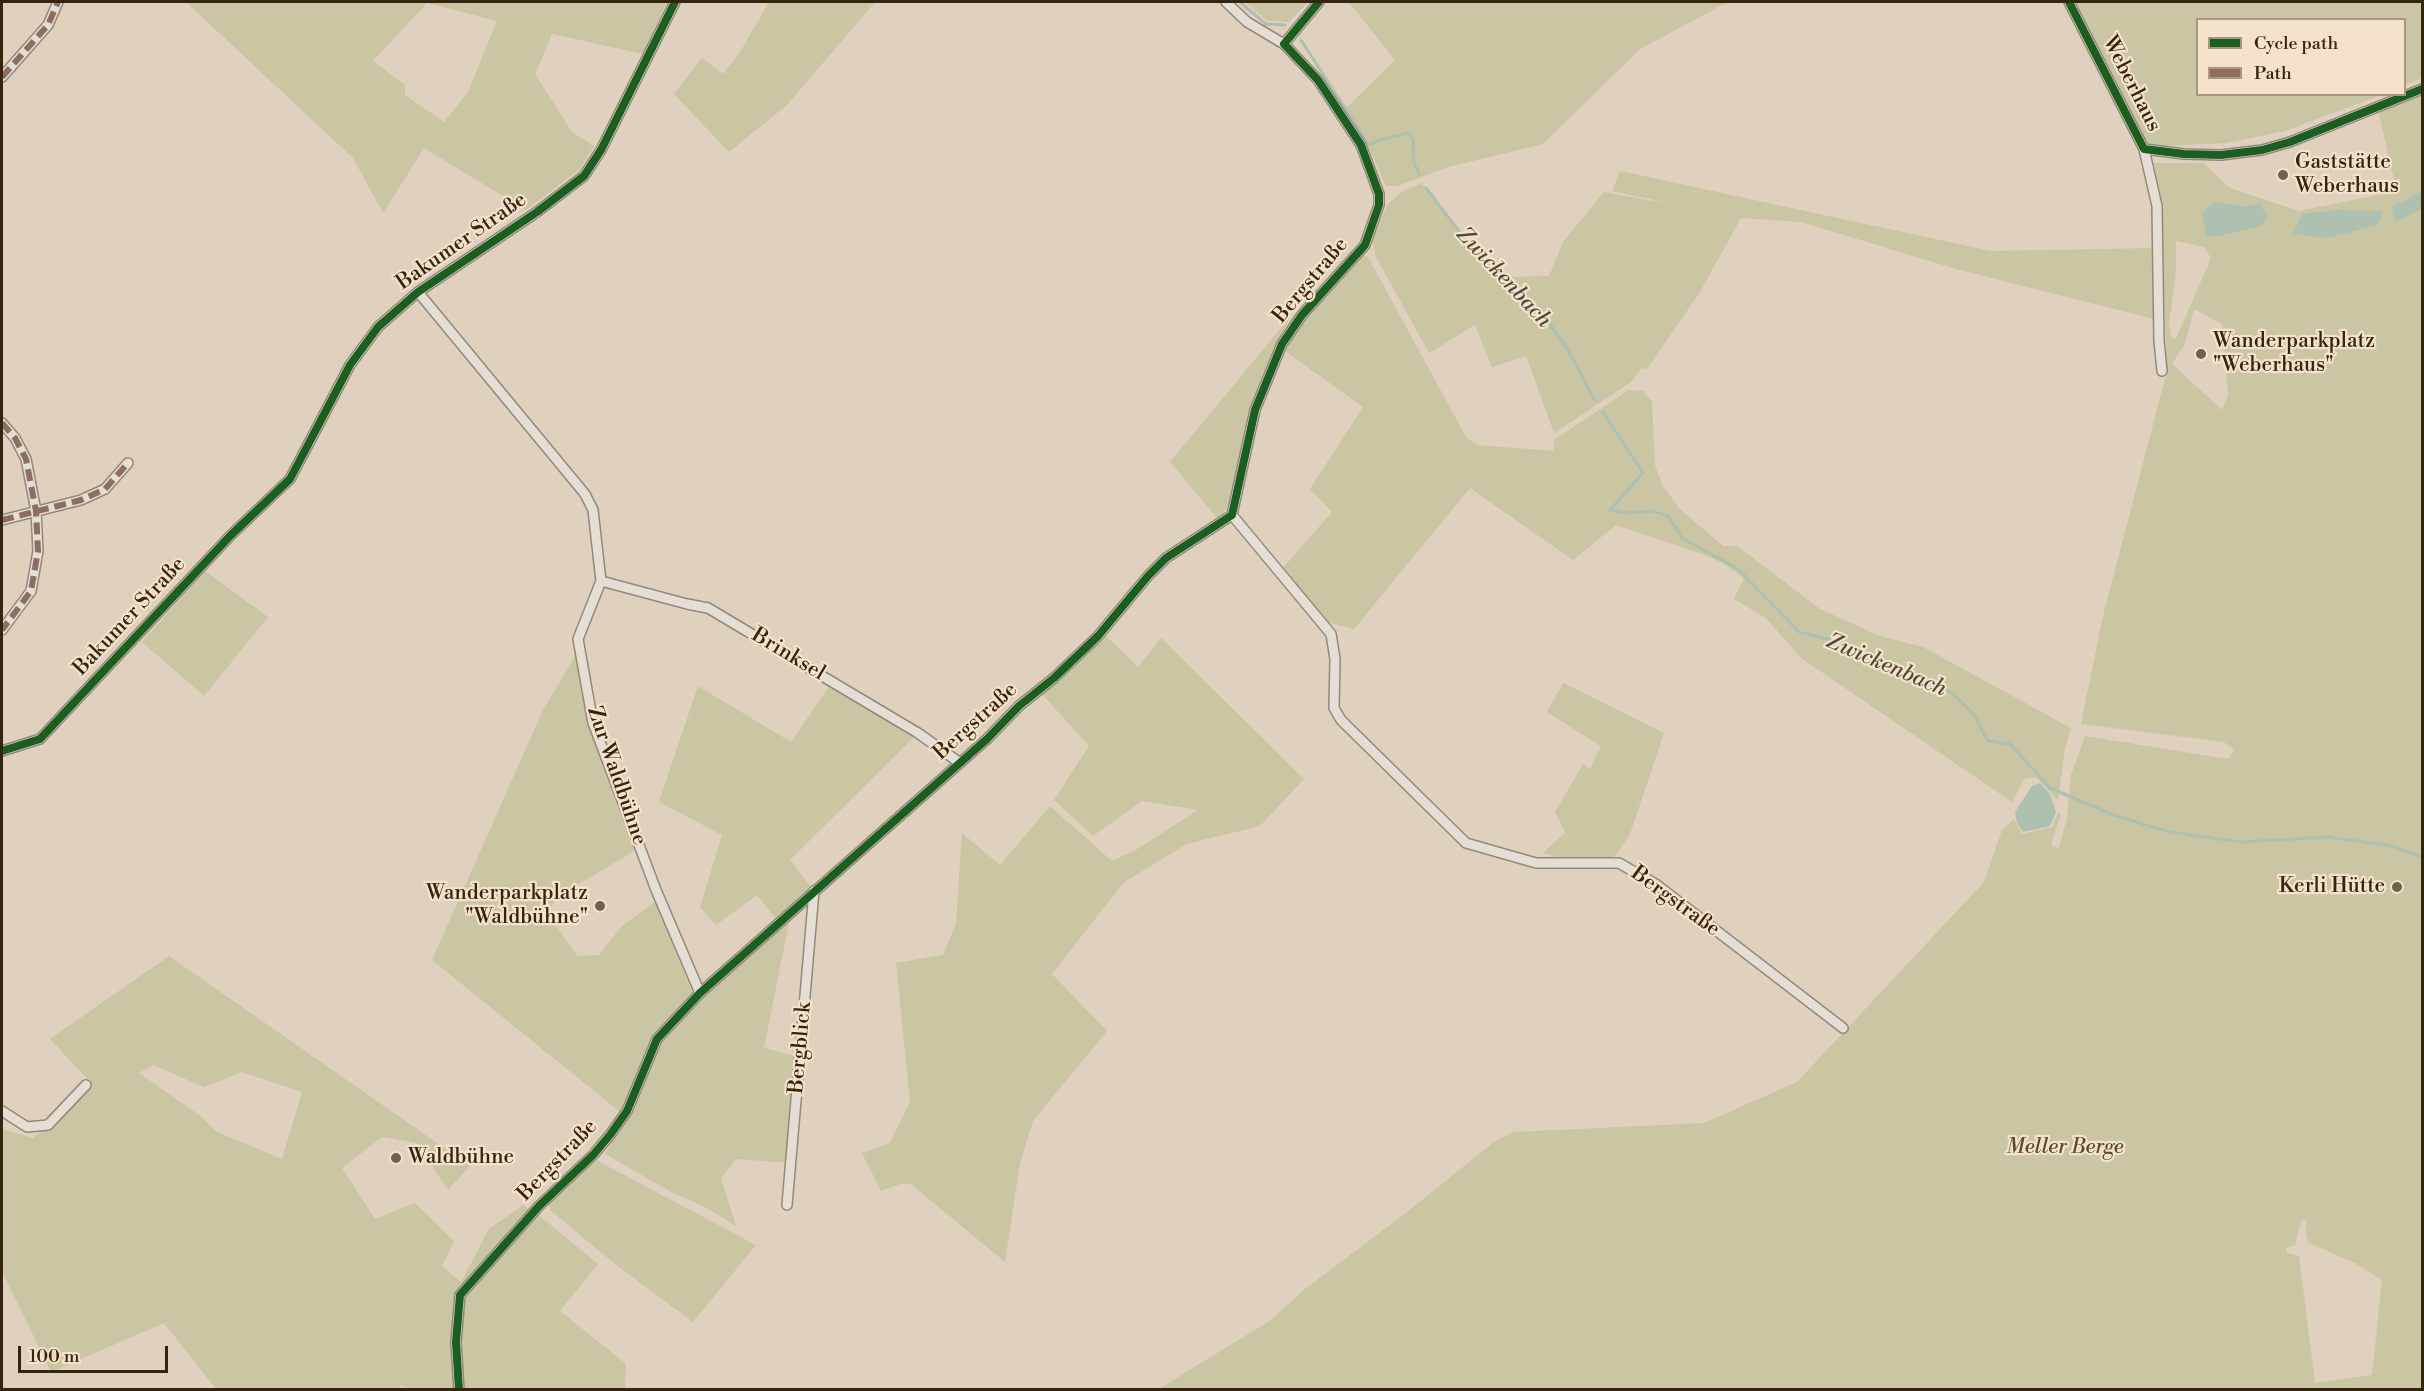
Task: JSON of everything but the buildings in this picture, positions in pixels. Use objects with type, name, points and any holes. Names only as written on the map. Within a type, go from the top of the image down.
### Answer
[{"type":"street","points":[[2,77],[48,25],[58,2]]},
{"type":"street","name":"Bakumer Straße","points":[[2,751],[40,739],[230,536],[290,479],[350,365],[378,327],[417,292],[537,212],[584,176],[601,150],[675,2]]},
{"type":"street","name":"Bergstraße","points":[[459,1389],[456,1342],[460,1295],[539,1206],[593,1155],[610,1135],[627,1111],[657,1039],[700,993],[960,763],[1019,706],[1054,678],[1098,636],[1166,558],[1232,515],[1255,410],[1282,344],[1302,315],[1365,245],[1379,205],[1379,194],[1361,145],[1318,80],[1284,44],[1247,22],[1226,2]]},
{"type":"street","points":[[1284,44],[1319,2]]},
{"type":"street","name":"Weberhaus","points":[[2069,2],[2144,149],[2157,206],[2159,341],[2162,371]]},
{"type":"street","name":"Weberhaus","points":[[2406,95],[2422,89]]},
{"type":"street","name":"Weberhaus","points":[[2144,149],[2184,154],[2221,155],[2262,150],[2290,142],[2405,96]]},
{"type":"street","name":"Zur Waldbühne","points":[[417,292],[585,494],[594,517],[601,581],[578,639],[593,723],[626,814],[700,993]]},
{"type":"street","points":[[2,423],[15,438],[26,459],[36,511],[38,551],[31,591],[2,630]]},
{"type":"street","points":[[2,520],[81,500],[105,489],[128,463]]},
{"type":"street","name":"Bergstraße","points":[[1232,515],[1331,634],[1335,659],[1334,708],[1341,720],[1466,843],[1536,863],[1619,863],[1657,885],[1844,1029]]},
{"type":"street","name":"Brinksel","points":[[601,581],[708,608],[918,733],[960,763]]},
{"type":"street","name":"Bergblick","points":[[787,1205],[814,891]]},
{"type":"street","points":[[2,1111],[27,1127],[48,1125],[86,1085]]},
{"type":"green space","points":[[186,2],[667,2],[643,54],[552,34],[535,74],[572,132],[594,146],[580,169],[526,210],[424,148],[383,213],[353,158]],"holes":[[[427,3],[497,21],[468,92],[444,122],[405,95],[405,85],[373,61]]]},
{"type":"green space","points":[[769,2],[875,2],[787,105],[729,152],[674,94],[702,58],[723,74],[740,52]]},
{"type":"green space","points":[[1246,2],[1308,2],[1289,22],[1267,21]]},
{"type":"green space","points":[[1349,2],[1728,2],[1640,49],[1543,144],[1448,167],[1397,186],[1386,186],[1368,146],[1345,109],[1395,60]]},
{"type":"green space","points":[[2075,2],[2422,2],[2422,78],[2406,85],[2406,18],[2196,18],[2196,96],[2378,96],[2285,131],[2226,143],[2147,147]]},
{"type":"green space","name":"Meller Berge","points":[[2422,93],[2422,191],[2391,207],[2395,221],[2422,209],[2422,1389],[1157,1390],[1271,1320],[1305,1289],[1402,1216],[1494,1142],[1513,1132],[1704,1123],[1797,1082],[1984,882],[2002,830],[2014,819],[2022,834],[2052,827],[2058,813],[2061,814],[2051,845],[2059,848],[2067,818],[2071,775],[2085,736],[2228,759],[2234,750],[2224,742],[2081,724],[2103,616],[2167,371],[2161,205],[2154,163],[2203,163],[2230,188],[2299,211],[2389,193],[2396,188],[2378,110]],"holes":[[[2215,202],[2246,206],[2258,203],[2268,217],[2260,227],[2214,237],[2206,236]],[[2176,241],[2204,247],[2211,258],[2176,339],[2171,336],[2169,324],[2176,272]],[[2194,309],[2222,324],[2228,395],[2222,410],[2172,364],[2185,344]],[[2306,1219],[2306,1236],[2309,1243],[2355,1263],[2382,1280],[2372,1375],[2315,1383],[2299,1256],[2287,1253],[2286,1248],[2295,1245],[2301,1220]]]},
{"type":"green space","points":[[1620,171],[1991,251],[2154,248],[2154,319],[1956,269],[1801,222],[1741,218],[1700,292],[1647,369],[1642,368],[1631,382],[1554,433],[1526,356],[1492,367],[1475,325],[1429,353],[1376,257],[1372,240],[1388,204],[1402,192],[1422,183],[1472,252],[1504,277],[1549,276],[1563,242],[1604,192],[1677,205],[1612,191]]},
{"type":"green space","points":[[1361,254],[1368,257],[1466,437],[1477,445],[1554,451],[1554,440],[1629,390],[1643,391],[1652,402],[1655,465],[1662,485],[1680,509],[1723,546],[1737,546],[1820,609],[1880,636],[1923,647],[2071,728],[2065,749],[2058,800],[2036,777],[2024,779],[2012,802],[1801,658],[1766,618],[1734,599],[1744,578],[1723,563],[1616,525],[1573,560],[1470,488],[1354,629],[1327,622],[1283,568],[1332,512],[1310,489],[1363,407],[1285,351],[1305,317]]},
{"type":"green space","points":[[1290,317],[1264,372],[1249,412],[1231,498],[1218,519],[1170,462]]},
{"type":"green space","points":[[205,571],[268,617],[204,696],[142,642]]},
{"type":"green space","points":[[1106,636],[1138,667],[1161,638],[1304,779],[1260,826],[1186,844],[1123,883],[1052,974],[1107,1031],[1033,1121],[1020,1163],[1005,1262],[912,1185],[903,1183],[881,1191],[862,1153],[890,1143],[910,1102],[896,963],[943,955],[956,923],[962,833],[1000,865],[1050,806],[1112,861],[1134,851],[1198,810],[1142,801],[1093,836],[1054,800],[1089,746],[1042,694]]},
{"type":"green space","points":[[577,653],[590,724],[633,842],[634,851],[559,896],[547,912],[577,956],[599,955],[621,927],[656,901],[693,994],[700,1001],[779,923],[757,895],[716,925],[700,907],[722,835],[659,802],[698,686],[791,742],[832,682],[918,733],[790,860],[814,891],[791,912],[764,1048],[798,1057],[790,1163],[736,1159],[721,1178],[736,1226],[707,1208],[673,1193],[605,1154],[628,1115],[619,1111],[432,960],[543,710]]},
{"type":"green space","points":[[1563,683],[1664,733],[1630,834],[1616,855],[1609,859],[1595,861],[1556,857],[1543,853],[1565,833],[1555,812],[1583,764],[1590,769],[1601,746],[1547,712]]},
{"type":"green space","points":[[169,956],[470,1166],[448,1190],[417,1143],[382,1137],[342,1168],[375,1219],[415,1203],[454,1241],[442,1266],[461,1282],[489,1229],[523,1205],[598,1264],[560,1311],[626,1364],[625,1389],[412,1390],[401,1385],[399,1390],[216,1389],[164,1323],[51,1372],[2,1271],[2,1129],[33,1138],[91,1083],[50,1039]],"holes":[[[153,1065],[204,1087],[242,1072],[302,1092],[282,1159],[217,1132],[202,1117],[139,1073]]]},
{"type":"green space","points":[[596,1160],[756,1245],[693,1322],[615,1264],[550,1210],[549,1202]]},
{"type":"shaded area","points":[[2422,191],[2422,209],[2395,222],[2391,207]]},
{"type":"shaded area","points":[[2215,202],[2246,206],[2259,203],[2268,217],[2260,227],[2214,237],[2206,236],[2202,213]]},
{"type":"shaded area","points":[[2337,210],[2383,211],[2378,225],[2327,238],[2293,234],[2302,214]]},
{"type":"shaded area","points":[[2040,783],[2050,794],[2056,812],[2050,826],[2023,832],[2017,823],[2015,812],[2032,786]]},
{"type":"waterway","name":"Zwickenbach","points":[[1240,2],[1266,24],[1285,25]]},
{"type":"waterway","name":"Zwickenbach","points":[[1301,40],[1369,145],[1408,133],[1413,139],[1414,163],[1419,174]]},
{"type":"waterway","name":"Zwickenbach","points":[[1426,188],[1475,252],[1541,312],[1567,348],[1595,401]]},
{"type":"waterway","name":"Zwickenbach","points":[[1603,412],[1643,473],[1610,510],[1627,513],[1653,511],[1668,516],[1682,538],[1738,569],[1799,632],[1847,644],[1900,671],[1952,693],[1973,713],[1988,741],[2010,744],[2050,788],[2111,814],[2169,832],[2242,842],[2328,837],[2392,846],[2422,857]]},
{"type":"marked path","points":[[2,77],[48,25],[58,2]]},
{"type":"marked path","points":[[2,423],[15,438],[26,459],[36,511],[38,551],[31,591],[2,630]]},
{"type":"marked path","points":[[2,520],[81,500],[105,489],[128,463]]},
{"type":"cycle path","points":[[2,751],[40,739],[230,536],[290,479],[350,365],[378,327],[418,292],[537,212],[584,176],[601,150],[675,2]]},
{"type":"cycle path","points":[[459,1390],[456,1342],[460,1295],[539,1206],[593,1155],[610,1135],[627,1111],[657,1039],[700,993],[987,739],[1019,706],[1054,678],[1098,636],[1166,558],[1232,515],[1255,410],[1282,344],[1302,315],[1365,245],[1379,205],[1379,194],[1361,145],[1318,80],[1284,44],[1319,2]]},
{"type":"cycle path","points":[[2069,2],[2144,149],[2184,154],[2221,155],[2262,150],[2290,142],[2405,96]]},
{"type":"cycle path","points":[[2406,95],[2422,89]]},
{"type":"place","name":"Gaststätte Weberhaus","points":[[2283,175]]},
{"type":"place","name":"Wanderparkplatz \"Weberhaus\"","points":[[2201,354]]},
{"type":"place","name":"Kerli Hütte","points":[[2397,887]]},
{"type":"place","name":"Wanderparkplatz \"Waldbühne\"","points":[[600,906]]},
{"type":"place","name":"Waldbühne","points":[[396,1158]]}]
